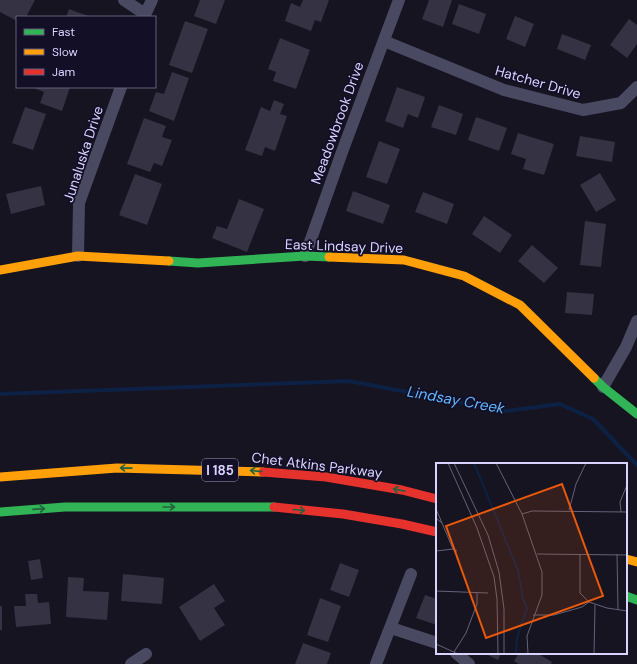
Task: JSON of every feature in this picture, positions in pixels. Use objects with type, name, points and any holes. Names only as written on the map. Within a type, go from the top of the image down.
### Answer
[{"type":"main road","name":"East Lindsay Drive","points":[[0,270],[78,256],[198,263],[305,256],[404,260],[464,276],[520,305],[603,387],[637,414]]},
{"type":"main road","name":"Chet Atkins Parkway","points":[[0,478],[118,468],[251,471],[326,477],[402,490],[436,499]]},
{"type":"main road","points":[[0,512],[65,507],[272,508],[343,514],[402,524],[436,532]]},
{"type":"main road","points":[[627,559],[637,562]]},
{"type":"main road","points":[[627,596],[637,600]]},
{"type":"street","points":[[124,0],[145,16],[152,0]]},
{"type":"street","name":"Meadowbrook Drive","points":[[305,256],[399,0]]},
{"type":"street","name":"Hatcher Drive","points":[[384,41],[504,90],[583,110],[621,104],[637,87]]},
{"type":"street","name":"Junaluska Drive","points":[[78,256],[79,203],[121,88]]},
{"type":"street","points":[[603,387],[626,347],[637,321]]},
{"type":"street","points":[[376,664],[411,574]]},
{"type":"street","points":[[391,628],[436,643]]},
{"type":"street","points":[[131,664],[146,654]]},
{"type":"street","points":[[457,654],[469,664]]},
{"type":"building","points":[[0,0],[35,0],[27,16],[16,16],[16,20],[0,12]]},
{"type":"building","points":[[200,0],[225,0],[216,24],[194,16]]},
{"type":"building","points":[[303,0],[329,0],[321,22],[315,20],[311,31],[285,21],[291,3],[300,7]]},
{"type":"building","points":[[429,0],[452,0],[443,27],[422,19]]},
{"type":"building","points":[[459,4],[486,14],[479,34],[452,24]]},
{"type":"building","points":[[69,9],[88,16],[66,16]]},
{"type":"building","points":[[515,16],[534,24],[525,47],[506,39]]},
{"type":"building","points":[[629,19],[637,25],[637,44],[627,58],[610,45]]},
{"type":"building","points":[[185,21],[208,29],[192,73],[169,65]]},
{"type":"building","points":[[562,34],[591,45],[585,60],[557,49]]},
{"type":"building","points":[[280,38],[310,50],[296,89],[273,81],[276,72],[268,69]]},
{"type":"building","points":[[172,72],[189,78],[174,121],[149,111],[156,92],[164,94]]},
{"type":"building","points":[[397,87],[425,97],[418,118],[408,114],[403,128],[385,121]]},
{"type":"building","points":[[34,88],[70,88],[62,111],[40,103],[44,92]]},
{"type":"building","points":[[274,100],[284,104],[280,114],[287,116],[275,151],[265,147],[262,156],[245,150],[261,107],[270,111]]},
{"type":"building","points":[[439,105],[463,114],[456,135],[431,127]]},
{"type":"building","points":[[25,107],[46,114],[33,150],[12,143]]},
{"type":"building","points":[[476,117],[507,128],[499,151],[468,140]]},
{"type":"building","points":[[144,118],[166,126],[162,137],[172,140],[162,166],[154,163],[150,172],[127,164]]},
{"type":"building","points":[[518,133],[554,144],[544,175],[523,169],[526,159],[511,154]]},
{"type":"building","points":[[580,136],[615,142],[612,162],[576,156]]},
{"type":"building","points":[[379,141],[400,149],[387,184],[366,177]]},
{"type":"building","points":[[600,173],[616,200],[596,212],[580,185]]},
{"type":"building","points":[[135,174],[162,184],[147,225],[119,215]]},
{"type":"building","points":[[41,186],[45,205],[11,214],[6,194]]},
{"type":"building","points":[[353,191],[390,205],[383,224],[346,211]]},
{"type":"building","points":[[423,192],[454,204],[447,224],[415,212]]},
{"type":"building","points":[[239,199],[264,209],[247,252],[212,238],[217,226],[227,229]]},
{"type":"building","points":[[484,216],[512,235],[500,253],[472,234]]},
{"type":"building","points":[[585,221],[606,224],[601,267],[580,265]]},
{"type":"building","points":[[532,245],[558,268],[544,283],[518,261]]},
{"type":"building","points":[[567,292],[594,294],[592,315],[565,313]]},
{"type":"building","points":[[40,559],[43,578],[31,580],[28,561]]},
{"type":"building","points":[[340,563],[359,570],[349,597],[330,590]]},
{"type":"building","points":[[123,574],[164,578],[162,604],[121,601]]},
{"type":"building","points":[[68,577],[84,578],[83,591],[109,592],[107,620],[66,617]]},
{"type":"building","points":[[214,584],[225,601],[214,608],[225,625],[200,641],[179,607]]},
{"type":"building","points":[[25,594],[37,594],[38,603],[49,602],[51,624],[16,627],[14,606],[26,606]]},
{"type":"building","points":[[425,595],[436,599],[436,625],[416,618]]},
{"type":"building","points":[[320,598],[341,606],[328,642],[307,635]]},
{"type":"building","points":[[0,606],[2,606],[2,630],[0,630]]},
{"type":"building","points":[[303,643],[331,653],[327,664],[295,664]]},
{"type":"building","points":[[486,654],[501,654],[498,660]]},
{"type":"building","points":[[518,654],[539,654],[552,662],[551,664],[519,664],[514,661]]},
{"type":"waterway","name":"Lindsay Creek","points":[[0,394],[349,381],[506,411],[560,404],[593,419],[637,465]]},
{"type":"traffic: fast","points":[[169,261],[198,263],[305,256],[329,257]]},
{"type":"traffic: fast","points":[[594,378],[637,414]]},
{"type":"traffic: fast","points":[[0,512],[65,507],[274,507]]},
{"type":"traffic: fast","points":[[627,596],[637,600]]},
{"type":"traffic: slow","points":[[0,270],[78,256],[169,261]]},
{"type":"traffic: slow","points":[[329,257],[404,260],[464,276],[520,305],[594,378]]},
{"type":"traffic: slow","points":[[0,477],[117,468],[263,472]]},
{"type":"traffic: slow","points":[[627,559],[637,562]]},
{"type":"traffic: jam","points":[[263,472],[326,477],[402,490],[436,499]]},
{"type":"traffic: jam","points":[[274,507],[343,514],[402,524],[436,532]]}]
